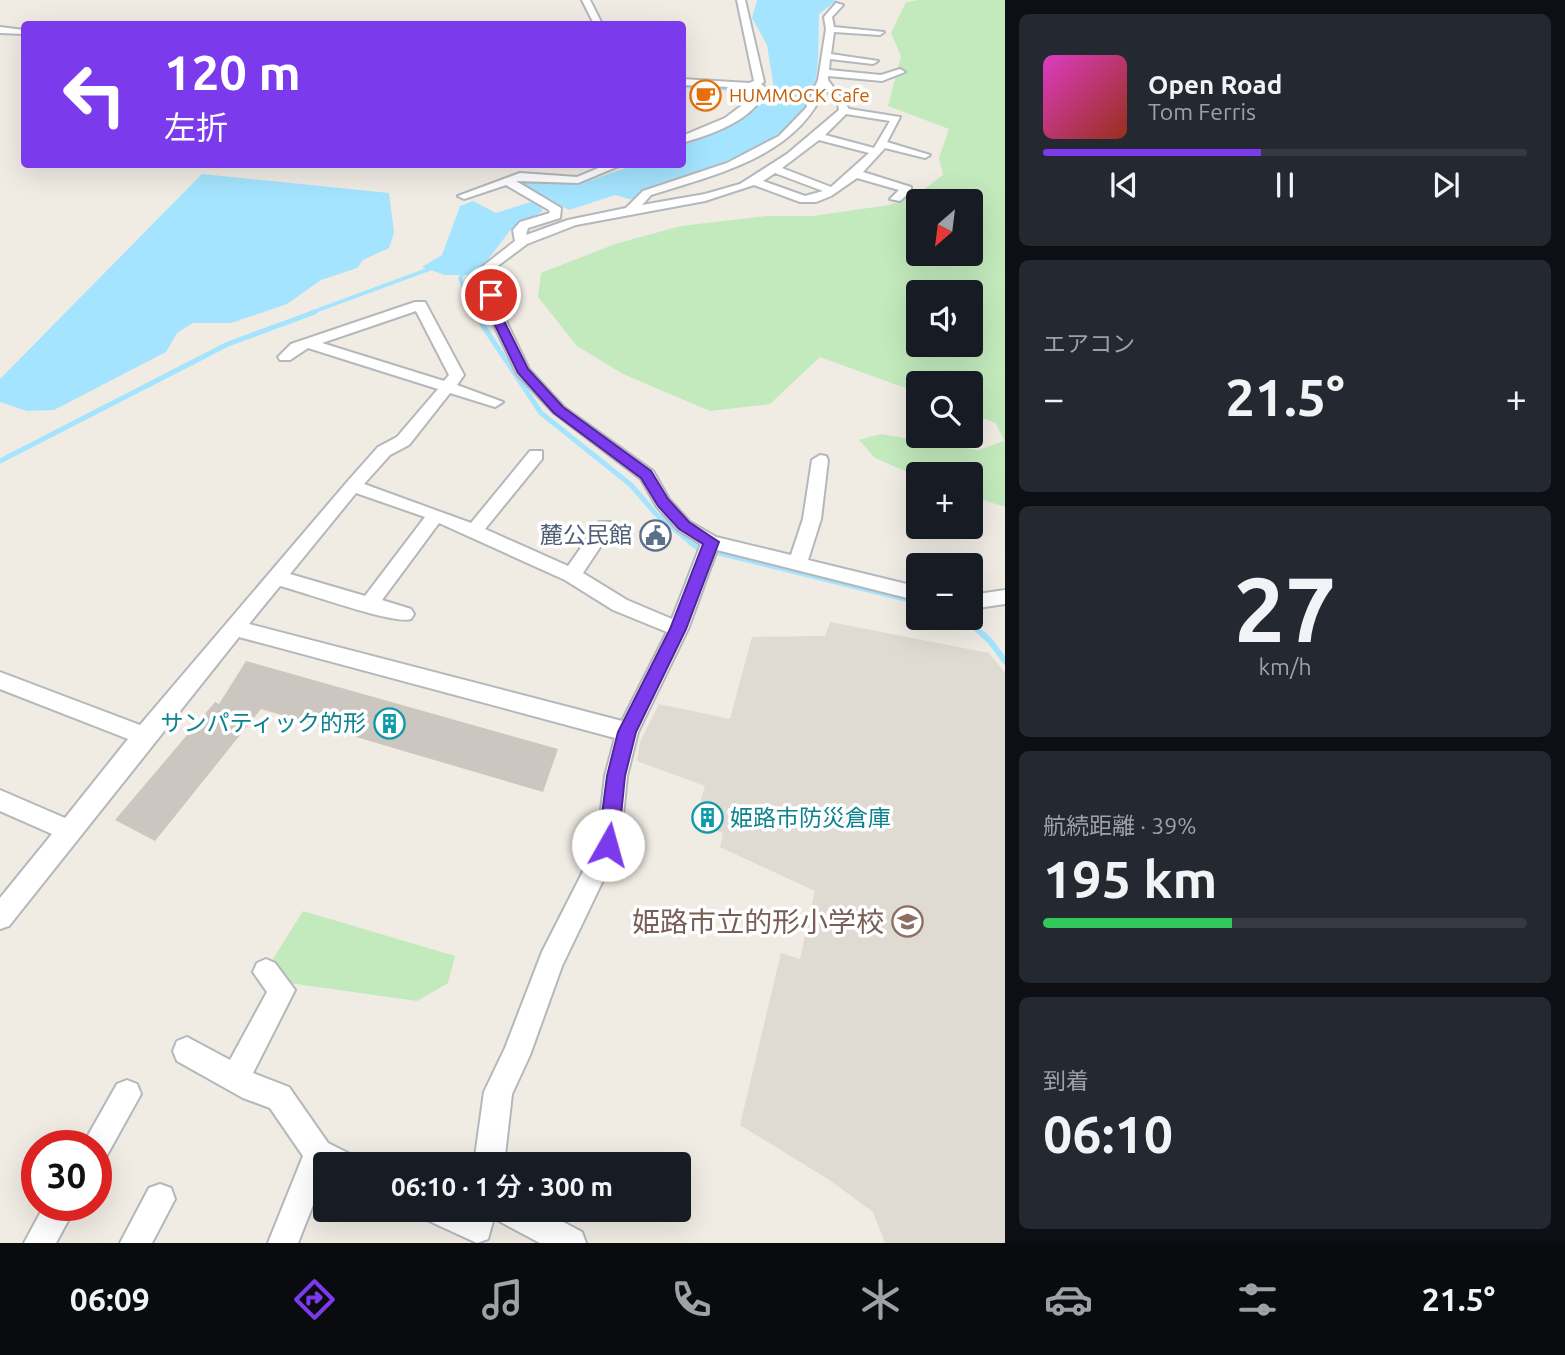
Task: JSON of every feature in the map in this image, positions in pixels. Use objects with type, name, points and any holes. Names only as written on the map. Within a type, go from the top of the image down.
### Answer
[{"type":"street","points":[[586,0],[596,21]]},
{"type":"street","points":[[741,0],[759,82],[755,85]]},
{"type":"street","points":[[628,213],[647,192],[731,165],[761,150],[802,122],[824,77],[834,17],[880,32]]},
{"type":"street","points":[[852,19],[864,21]]},
{"type":"street","points":[[0,30],[21,32]]},
{"type":"street","points":[[827,56],[873,61]]},
{"type":"street","points":[[824,77],[882,78],[901,72]]},
{"type":"street","points":[[824,77],[843,104],[844,111]]},
{"type":"street","points":[[686,82],[755,85],[761,88],[760,96],[750,107],[725,123],[686,138]]},
{"type":"street","points":[[844,111],[824,131],[762,175],[733,191],[573,225],[521,242],[484,270],[498,319],[522,371],[559,410],[647,475],[663,503],[708,550],[798,563],[906,591]]},
{"type":"street","points":[[762,175],[825,193],[856,174],[879,148],[896,118],[844,111]]},
{"type":"street","points":[[802,122],[879,148],[925,155]]},
{"type":"street","points":[[879,148],[910,163]]},
{"type":"street","points":[[761,150],[785,159]]},
{"type":"street","points":[[464,196],[520,176],[578,180],[609,168]]},
{"type":"street","points":[[856,174],[908,189],[896,198]]},
{"type":"street","points":[[507,181],[555,208],[556,215],[524,225],[519,230],[521,242]]},
{"type":"street","points":[[0,916],[144,736],[354,486],[384,451],[403,441],[457,375],[419,305],[308,344],[285,357]]},
{"type":"street","points":[[308,344],[495,402]]},
{"type":"street","points":[[474,531],[536,455]]},
{"type":"street","points":[[798,563],[812,519],[820,460]]},
{"type":"street","points":[[354,486],[474,531],[572,575],[620,605],[678,629]]},
{"type":"street","points":[[368,605],[436,515]]},
{"type":"street","points":[[572,575],[605,526]]},
{"type":"street","points":[[490,1152],[498,1092],[516,1055],[551,961],[608,845],[616,776],[627,732],[678,629],[708,550]]},
{"type":"street","points":[[278,578],[404,614]]},
{"type":"street","points":[[983,600],[1005,597]]},
{"type":"street","points":[[235,628],[627,732]]},
{"type":"street","points":[[0,680],[144,736]]},
{"type":"street","points":[[0,800],[68,830]]},
{"type":"street","points":[[236,1077],[282,990],[266,972]]},
{"type":"street","points":[[187,1051],[253,1088],[279,1097],[323,1152]]},
{"type":"street","points":[[106,1130],[127,1094]]},
{"type":"street","points":[[283,1243],[313,1188]]},
{"type":"street","points":[[135,1243],[160,1199]]},
{"type":"street","points":[[38,1243],[52,1221]]},
{"type":"street","points":[[465,1222],[477,1228],[478,1222]]},
{"type":"street","points":[[532,1222],[571,1243]]},
{"type":"shaded area","name":"姫路市立的形小学校","points":[[830,622],[989,653],[1005,673],[1005,1243],[885,1243],[873,1212],[831,1181],[740,1125],[781,953],[800,959],[815,891],[720,847],[723,833],[695,821],[705,786],[637,761],[640,742],[659,704],[730,719],[752,637],[825,636]]},
{"type":"green space","points":[[1005,0],[1005,507],[983,500],[983,462],[906,462],[906,471],[875,458],[859,440],[881,434],[906,438],[906,448],[978,450],[1004,441],[996,423],[983,418],[983,371],[906,371],[906,388],[820,357],[770,404],[710,411],[623,374],[577,346],[538,297],[541,273],[615,244],[681,226],[766,216],[813,216],[889,205],[906,199],[906,266],[984,266],[984,189],[925,189],[943,175],[939,158],[949,129],[888,106],[901,56],[891,33],[906,2]]},
{"type":"green space","points":[[303,911],[455,956],[448,983],[417,1001],[289,983],[270,964]]},
{"type":"water","points":[[757,0],[837,0],[819,14],[815,84],[807,104],[796,118],[770,140],[705,169],[659,183],[633,200],[615,195],[569,210],[554,202],[540,207],[543,211],[512,228],[476,275],[445,275],[422,267],[442,255],[460,206],[473,201],[496,213],[546,197],[536,196],[519,185],[539,179],[585,182],[626,168],[686,168],[686,145],[732,124],[754,110],[774,89],[767,45],[752,18]]},
{"type":"water","points":[[202,174],[389,193],[394,233],[389,248],[363,260],[357,268],[321,280],[287,304],[231,323],[193,323],[177,333],[166,352],[54,410],[27,411],[0,402],[0,379]]},
{"type":"building","name":"麓公民館","points":[[655,523],[672,538],[654,547],[638,531]]},
{"type":"building","name":"サンパティック的形","points":[[246,661],[558,749],[543,792],[261,709],[155,841],[115,820],[215,702],[219,704]]},
{"type":"waterway","points":[[686,87],[778,92]]},
{"type":"waterway","points":[[310,313],[435,267]]},
{"type":"waterway","points":[[466,268],[460,278],[474,313]]},
{"type":"waterway","points":[[0,461],[228,344],[315,312]]},
{"type":"waterway","points":[[474,312],[541,413],[631,485],[656,514],[694,545]]},
{"type":"waterway","points":[[692,543],[697,547],[906,599]]},
{"type":"waterway","points":[[978,630],[1005,661]]},
{"type":"place","name":"HUMMOCK Cafe","points":[[706,95]]},
{"type":"place","name":"麓公民館","points":[[655,535]]},
{"type":"place","name":"サンパティック的形","points":[[389,723]]},
{"type":"place","name":"姫路市防災倉庫","points":[[707,818]]},
{"type":"place","name":"姫路市立的形小学校","points":[[907,922]]},
{"type":"route","points":[[491,295],[498,319],[522,371],[559,410],[647,475],[663,503],[684,526],[711,542],[678,629],[627,732],[616,776],[608,845]]}]
